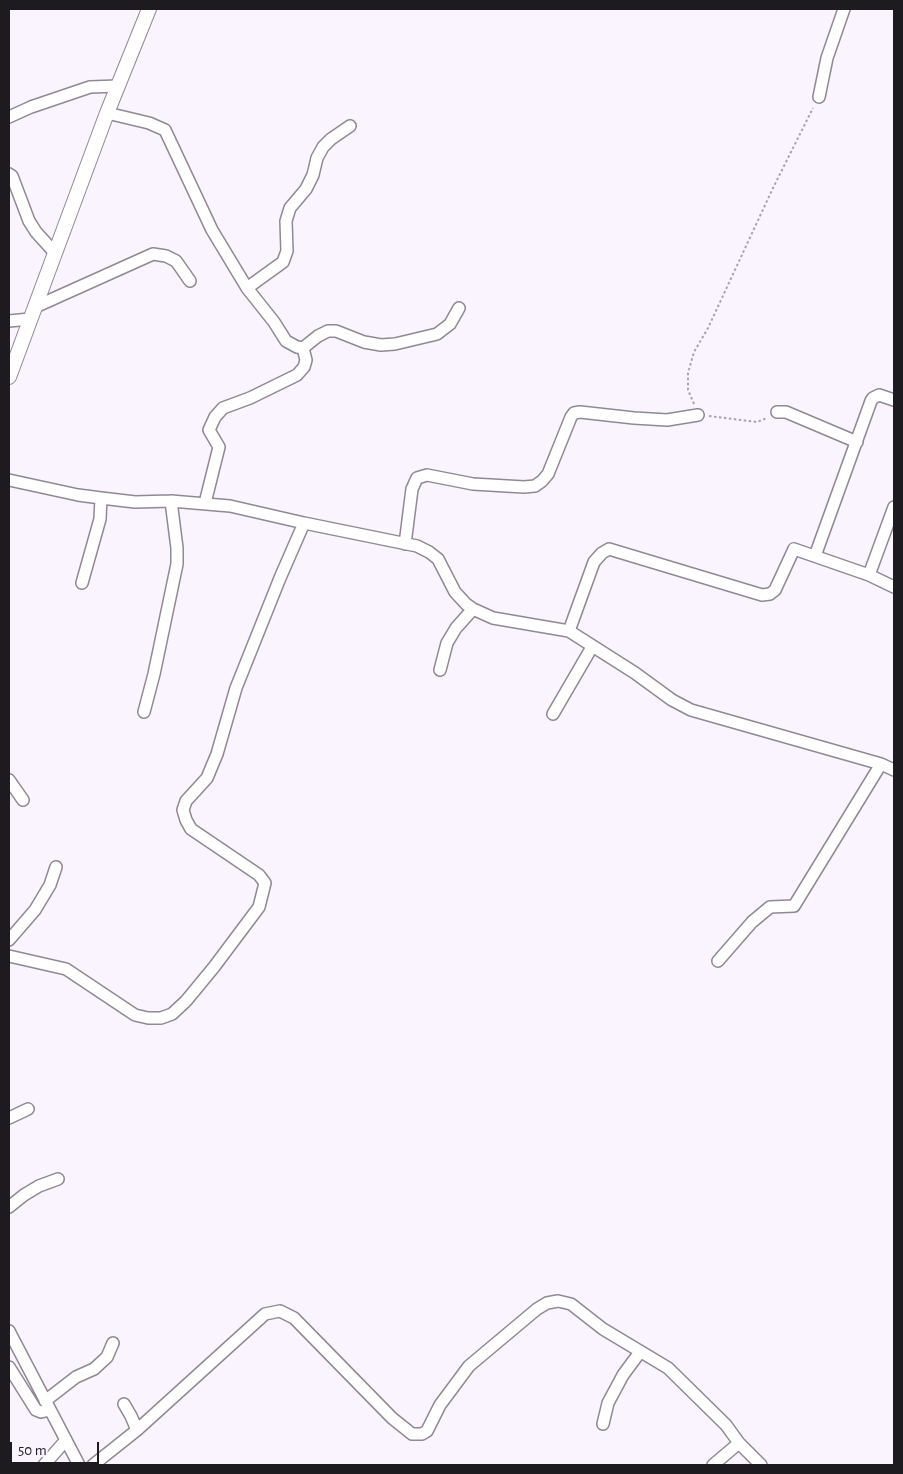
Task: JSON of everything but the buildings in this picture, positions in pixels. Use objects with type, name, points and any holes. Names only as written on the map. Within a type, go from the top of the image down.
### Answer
[{"type":"main road","points":[[9,377],[107,113],[148,9]]},
{"type":"street","points":[[819,97],[827,58],[844,9]]},
{"type":"street","points":[[9,117],[32,106],[90,87],[118,86]]},
{"type":"street","points":[[107,113],[149,122],[166,130],[212,230],[248,288],[286,341],[303,348],[318,336],[328,331],[336,331],[364,342],[381,345],[395,344],[436,334],[450,324],[460,308]]},
{"type":"street","points":[[248,288],[283,262],[287,251],[286,221],[290,208],[306,190],[313,175],[317,158],[323,147],[350,126]]},
{"type":"street","points":[[9,174],[12,176],[29,221],[36,232],[55,253]]},
{"type":"street","points":[[9,321],[32,313],[153,254],[166,256],[176,262],[190,281]]},
{"type":"street","points":[[205,503],[219,447],[209,430],[215,416],[223,408],[250,398],[297,375],[304,367],[306,360],[303,348]]},
{"type":"street","points":[[815,556],[873,398],[879,395],[894,400]]},
{"type":"street","points":[[777,412],[786,412],[857,442]]},
{"type":"street","points":[[406,544],[412,489],[417,478],[427,475],[472,484],[535,486],[548,474],[574,413],[667,420],[698,414]]},
{"type":"street","points":[[9,480],[101,498],[135,502],[171,500],[230,506],[417,546],[438,559],[455,592],[473,609],[493,618],[569,631],[672,700],[691,710],[881,764],[894,770]]},
{"type":"street","points":[[82,582],[100,519],[101,498]]},
{"type":"street","points":[[144,712],[177,564],[171,500]]},
{"type":"street","points":[[869,575],[894,507]]},
{"type":"street","points":[[9,956],[66,969],[135,1015],[161,1018],[172,1014],[186,1001],[259,906],[265,883],[259,875],[191,829],[183,810],[186,801],[207,778],[217,754],[243,671],[304,523]]},
{"type":"street","points":[[569,631],[594,562],[602,552],[609,549],[762,595],[770,594],[775,590],[794,549],[869,575],[894,587]]},
{"type":"street","points":[[440,670],[447,643],[456,628],[473,609]]},
{"type":"street","points":[[553,714],[592,647]]},
{"type":"street","points":[[718,961],[752,922],[770,907],[794,906],[881,764]]},
{"type":"street","points":[[9,780],[23,800]]},
{"type":"street","points":[[9,940],[35,910],[50,885],[56,867]]},
{"type":"street","points":[[9,1118],[28,1109]]},
{"type":"street","points":[[9,1207],[39,1186],[58,1179]]},
{"type":"street","points":[[93,1465],[137,1430],[265,1314],[280,1311],[294,1318],[392,1418],[412,1434],[422,1434],[427,1431],[440,1405],[469,1366],[537,1309],[547,1303],[558,1301],[571,1304],[603,1329],[668,1368],[726,1425],[761,1465]]},
{"type":"street","points":[[9,1331],[78,1465]]},
{"type":"street","points":[[9,1367],[36,1410],[41,1412],[76,1377],[94,1369],[107,1357],[113,1343]]},
{"type":"street","points":[[603,1424],[608,1403],[623,1375],[640,1352]]},
{"type":"street","points":[[124,1404],[132,1416],[137,1430]]},
{"type":"street","points":[[44,1465],[66,1440]]},
{"type":"street","points":[[713,1465],[740,1443]]},
{"type":"path","points":[[777,412],[757,422],[698,414],[688,390],[688,373],[694,352],[708,328],[819,97]]}]
